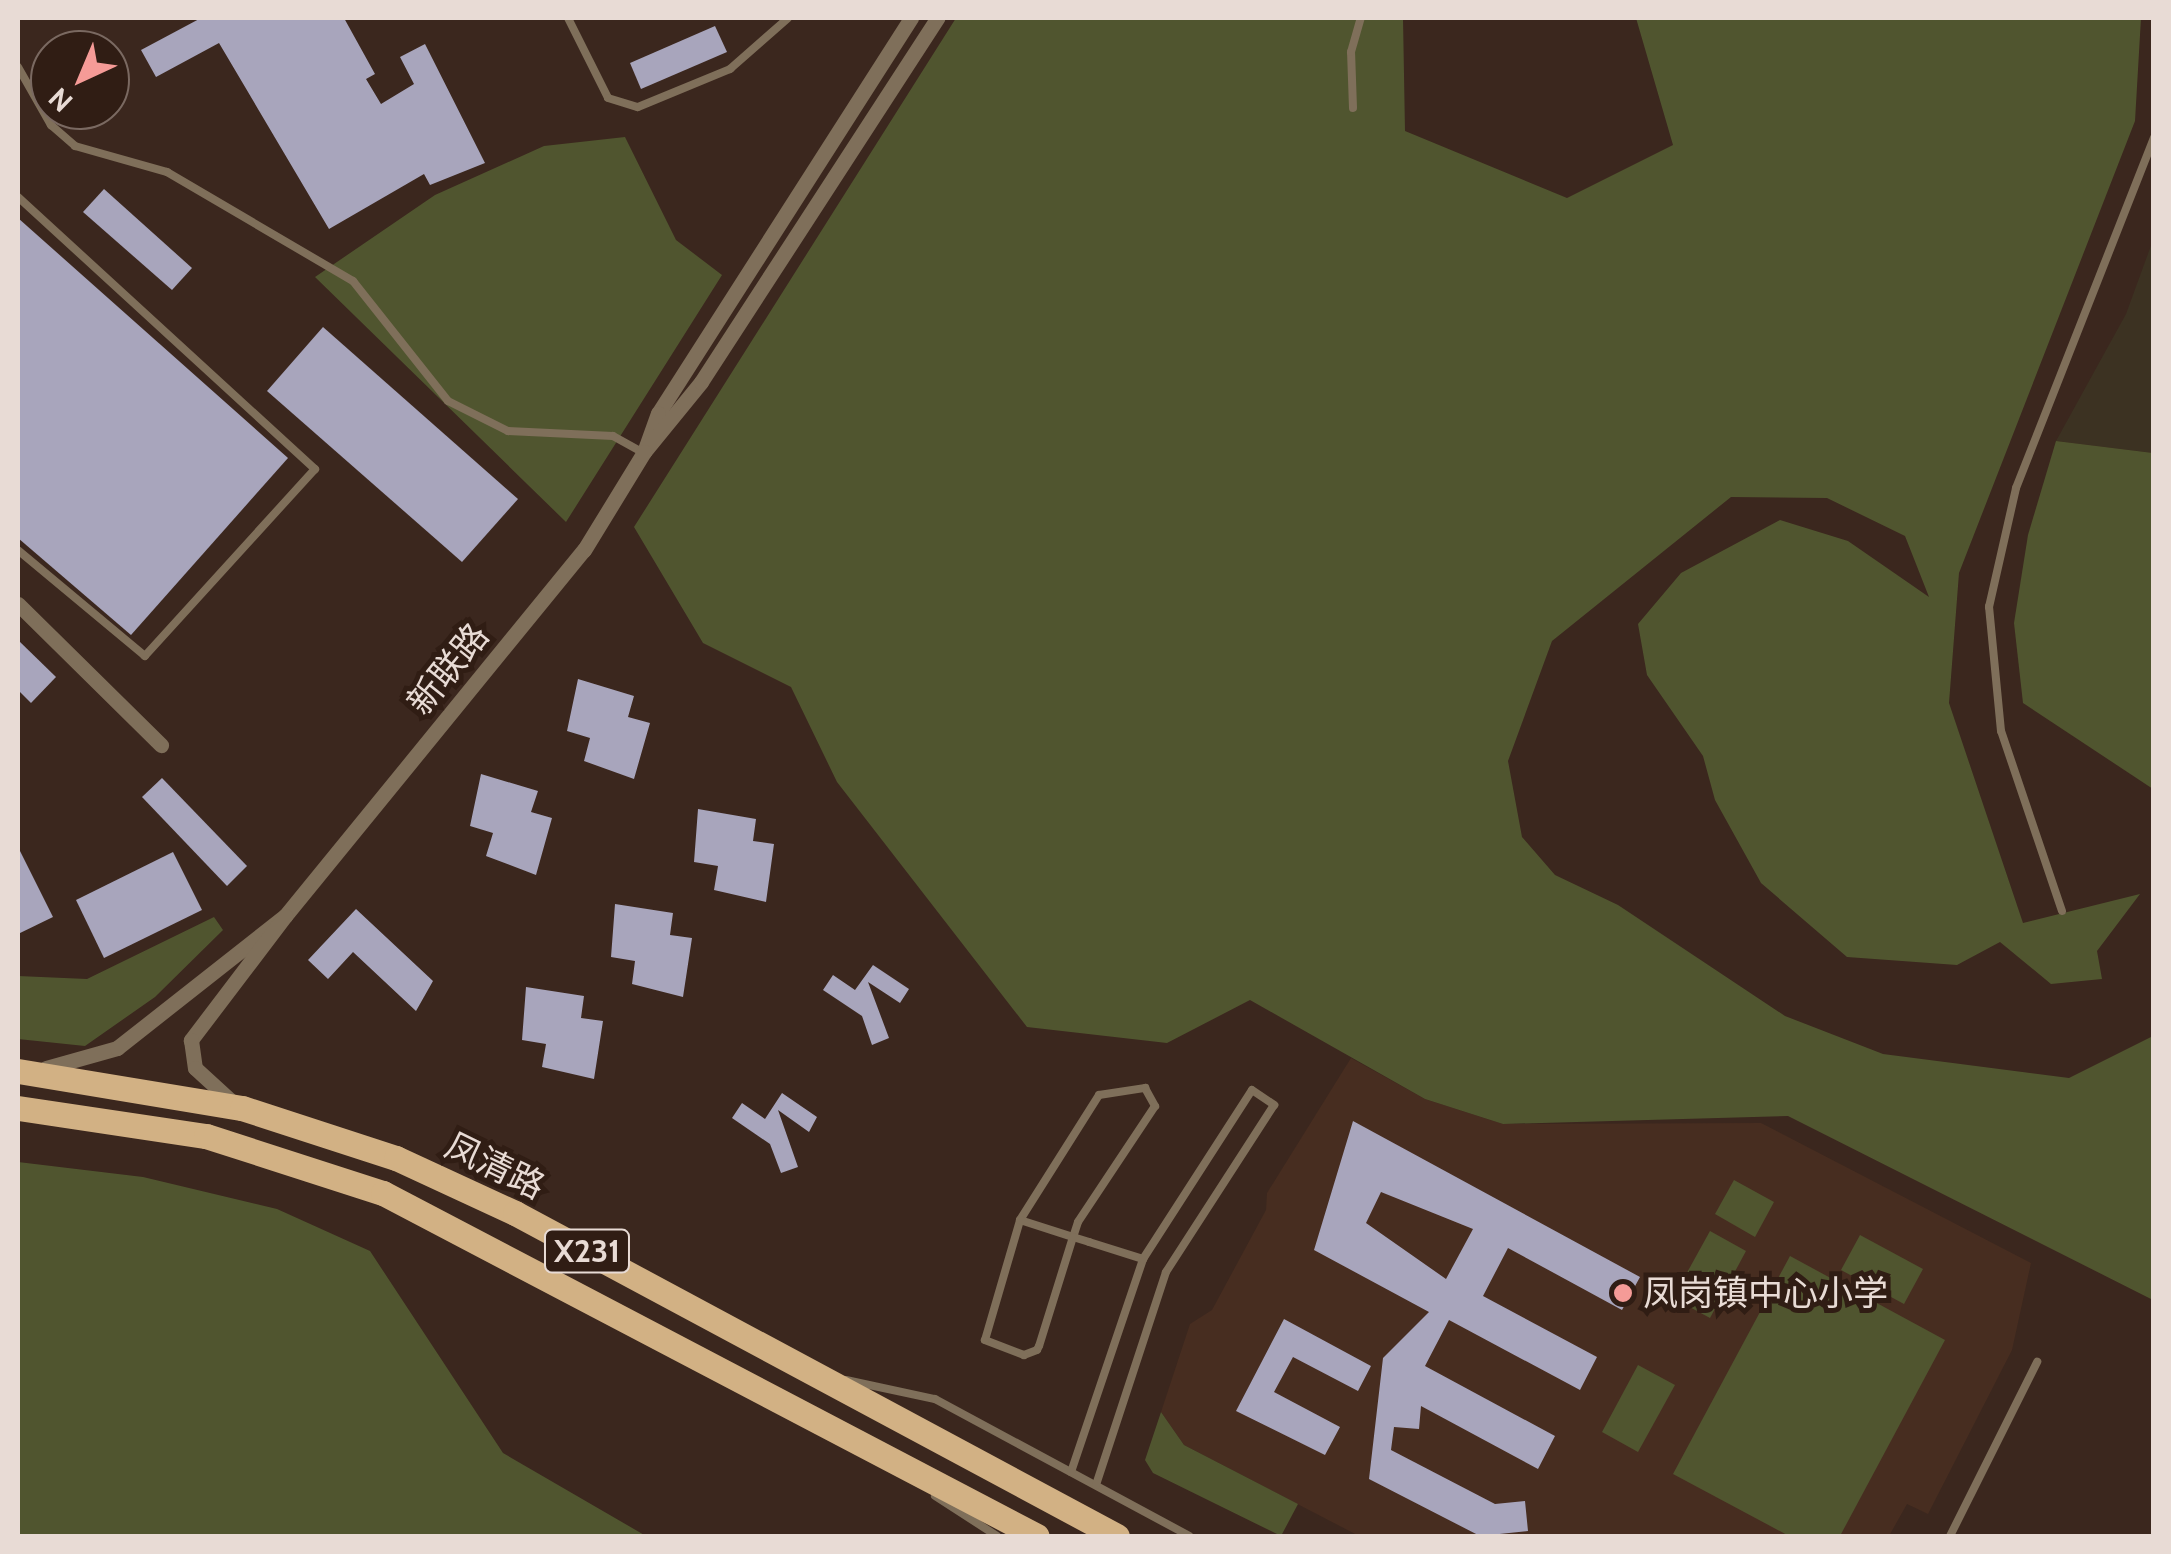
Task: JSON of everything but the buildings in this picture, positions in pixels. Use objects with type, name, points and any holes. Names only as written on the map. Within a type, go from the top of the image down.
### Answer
[{"type":"main road","name":"凤清路","points":[[20,1072],[242,1108],[335,1134],[457,1184],[1117,1536]]},
{"type":"main road","name":"凤清路","points":[[18,1108],[206,1136],[354,1181],[499,1247],[1037,1536]]},
{"type":"street","name":"新联路","points":[[644,452],[658,413],[911,18]]},
{"type":"street","name":"新联路","points":[[242,1108],[204,1082],[192,1040],[285,916],[584,550],[644,452],[702,382],[937,18]]},
{"type":"street","points":[[18,604],[161,745]]},
{"type":"street","name":"新联路","points":[[20,1072],[117,1048],[285,916]]},
{"type":"lane","points":[[568,18],[608,98],[638,106],[730,68],[788,18]]},
{"type":"lane","points":[[1353,108],[1352,52],[1360,18]]},
{"type":"lane","points":[[18,67],[51,125],[75,146],[167,172],[201,199],[353,281],[448,400],[508,431],[613,436],[644,452]]},
{"type":"lane","points":[[2062,911],[2001,731],[1989,607],[2016,488],[2154,138]]},
{"type":"lane","points":[[18,197],[316,469],[146,656],[18,550]]},
{"type":"lane","points":[[1151,1090],[1155,1106],[1073,1237],[1037,1350],[1024,1355],[992,1346],[983,1332],[1020,1220],[1099,1094],[1151,1090]]},
{"type":"lane","points":[[1071,1472],[1143,1259],[1252,1090],[1274,1105],[1166,1272],[1096,1485]]},
{"type":"lane","points":[[1020,1220],[1143,1259]]},
{"type":"lane","points":[[1950,1536],[2037,1362]]},
{"type":"lane","points":[[818,1375],[935,1399],[1190,1536]]},
{"type":"lane","points":[[819,1419],[997,1536]]},
{"type":"shaded area","points":[[2153,240],[2153,453],[2056,441],[2126,314]]},
{"type":"shaded area","name":"凤岗镇中心小学","points":[[1351,1058],[1425,1099],[1503,1124],[1761,1123],[2031,1263],[2012,1350],[1928,1514],[1907,1504],[1889,1536],[1359,1536],[1184,1445],[1161,1412],[1190,1324],[1212,1310],[1266,1210],[1267,1193]]},
{"type":"green space","points":[[956,18],[1403,18],[1405,131],[1567,198],[1673,145],[1636,18],[2141,18],[2135,121],[1959,573],[1949,703],[2023,923],[2140,894],[2097,951],[2102,979],[2051,984],[2000,942],[1957,965],[1847,957],[1761,883],[1715,800],[1703,756],[1647,675],[1638,624],[1681,573],[1780,520],[1848,541],[1929,597],[1905,536],[1827,498],[1731,497],[1552,641],[1508,761],[1522,837],[1555,875],[1618,905],[1785,1016],[1883,1054],[2069,1078],[2153,1036],[2153,1300],[1788,1116],[1503,1124],[1425,1099],[1250,1000],[1167,1043],[1027,1027],[837,782],[791,687],[703,643],[634,527]]},
{"type":"green space","points":[[625,137],[676,240],[722,275],[566,522],[315,277],[435,195],[544,146]]},
{"type":"green space","points":[[2056,441],[2153,453],[2153,789],[2023,703],[2014,623],[2028,535]]},
{"type":"green space","points":[[214,917],[223,930],[155,997],[85,1046],[18,1039],[18,976],[87,979]]},
{"type":"green space","points":[[18,1162],[143,1177],[277,1209],[370,1251],[503,1453],[646,1536],[18,1536]]},
{"type":"green space","points":[[1734,1180],[1774,1202],[1755,1237],[1715,1214]]},
{"type":"green space","points":[[1710,1231],[1746,1251],[1710,1318],[1673,1298]]},
{"type":"green space","points":[[1860,1235],[1923,1269],[1904,1304],[1841,1270]]},
{"type":"green space","points":[[1790,1256],[1945,1340],[1840,1536],[1789,1536],[1673,1474]]},
{"type":"green space","points":[[1638,1365],[1675,1385],[1638,1452],[1602,1432]]},
{"type":"green space","points":[[1161,1412],[1184,1445],[1298,1504],[1281,1536],[1153,1473],[1145,1460]]},
{"type":"place","name":"凤岗镇中心小学","points":[[1623,1293]]}]
